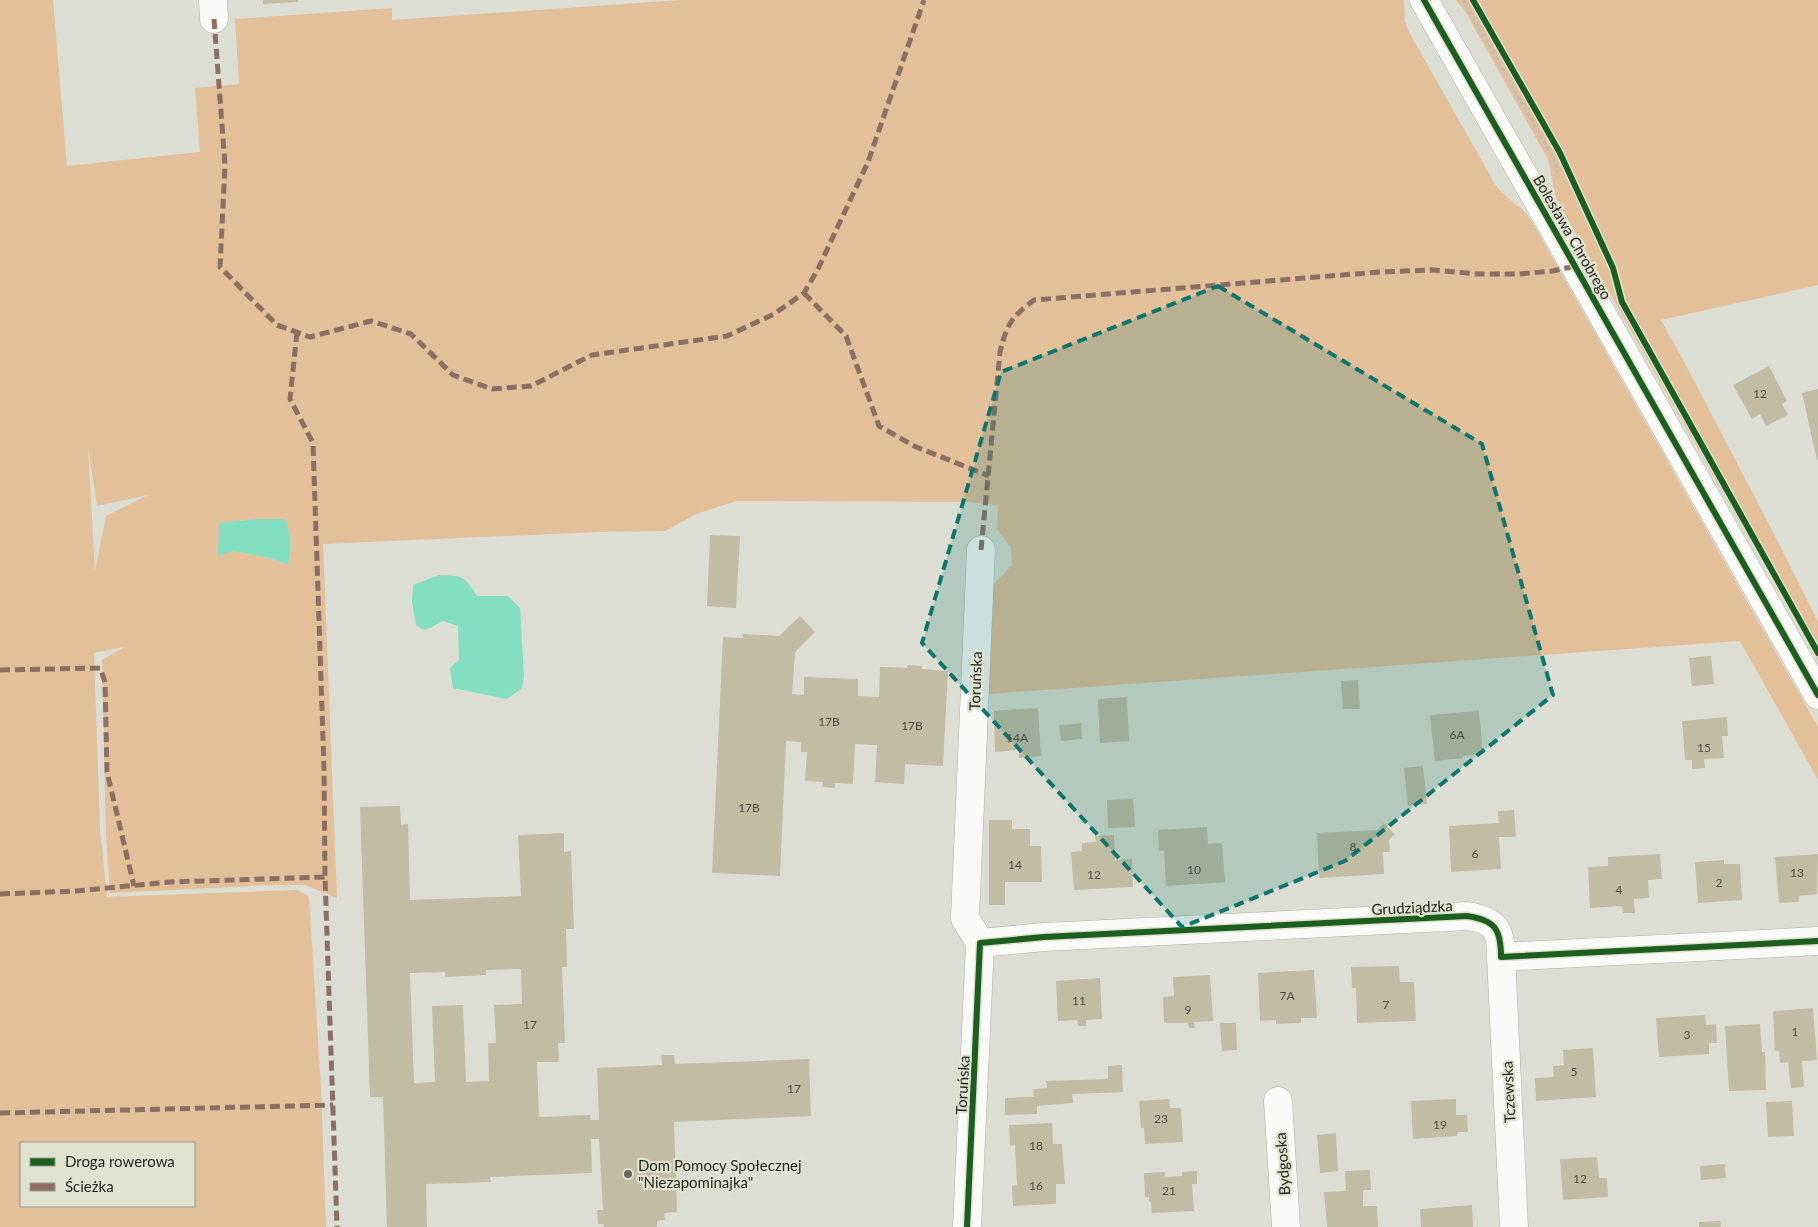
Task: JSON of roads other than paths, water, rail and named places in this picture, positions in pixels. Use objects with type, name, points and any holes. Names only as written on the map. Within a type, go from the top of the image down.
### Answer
[{"type":"street","name":"Bolesława Chrobrego","points":[[1424,0],[1817,693]]},
{"type":"street","name":"Toruńska","points":[[967,1227],[980,944],[965,918],[981,550]]},
{"type":"street","name":"Grudziądzka","points":[[980,944],[1044,937],[1467,916],[1488,922],[1496,928],[1501,939],[1501,956]]},
{"type":"street","points":[[1501,956],[1818,941]]},
{"type":"street","name":"Tczewska","points":[[1501,956],[1514,1227]]},
{"type":"street","name":"Bydgoska","points":[[1278,1101],[1286,1227]]},
{"type":"place","name":"Dom Pomocy Społecznej \"Niezapominajka\"","points":[[628,1174]]}]
